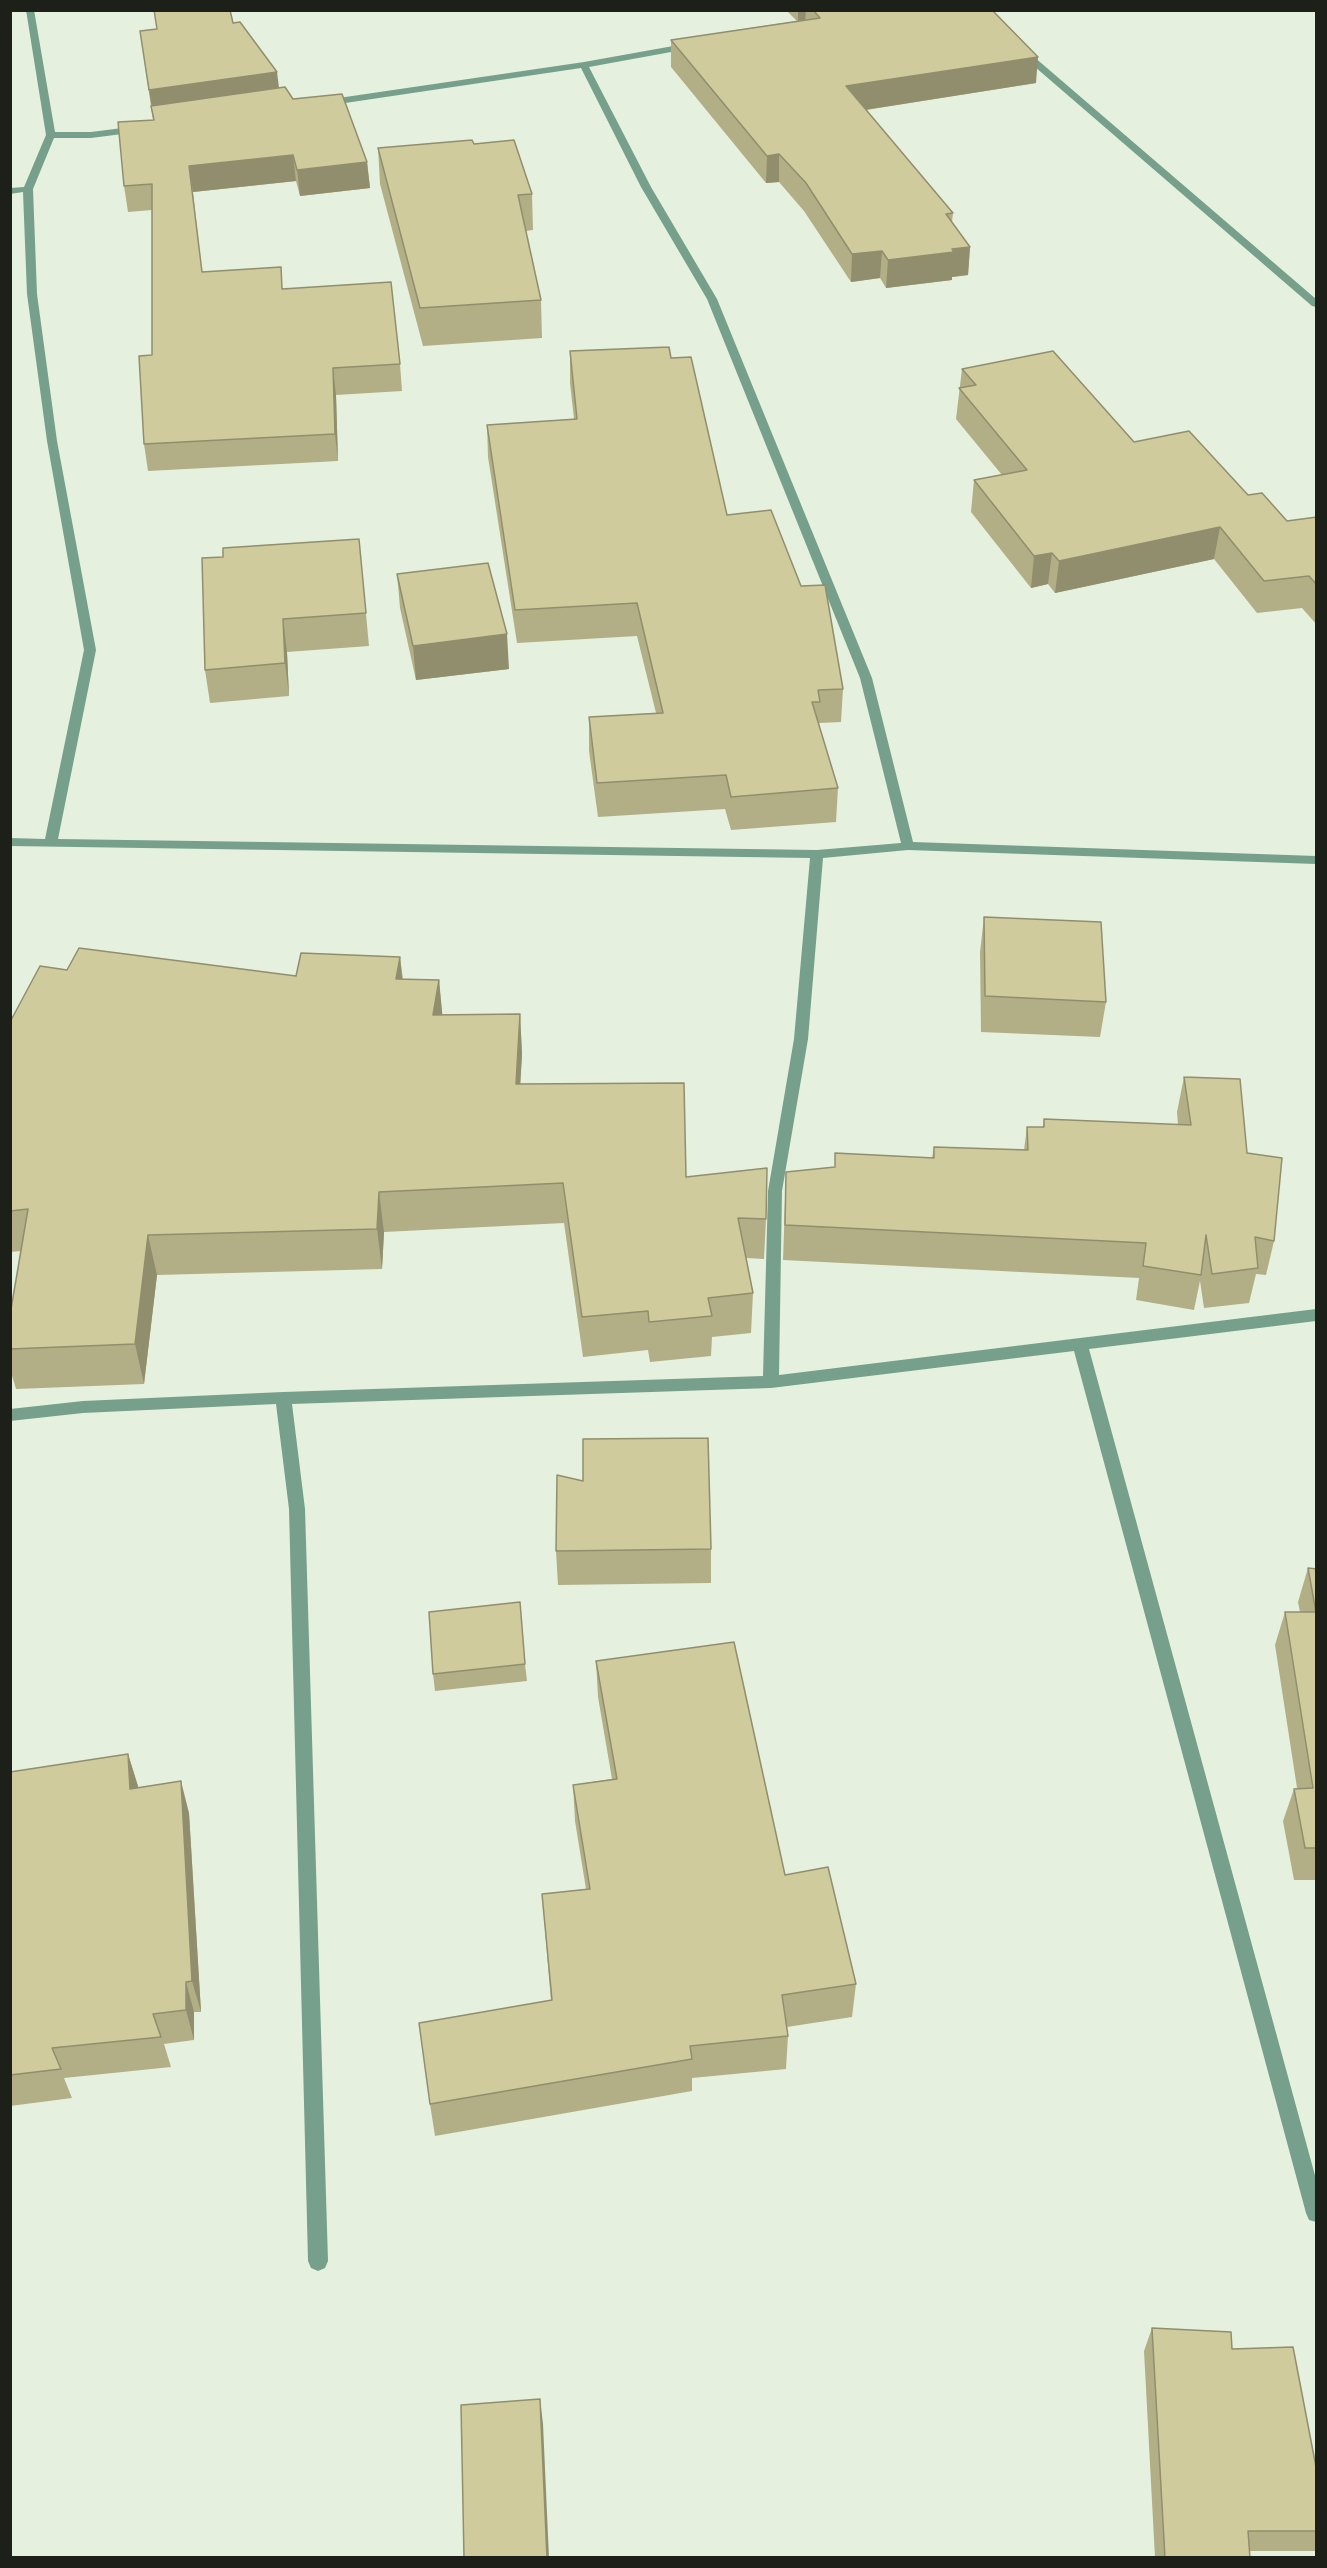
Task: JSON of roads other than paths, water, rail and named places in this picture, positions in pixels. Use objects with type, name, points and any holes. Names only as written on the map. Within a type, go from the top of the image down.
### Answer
[{"type":"street","points":[[30,10],[51,135],[28,189],[33,305],[52,441],[90,650],[51,841]]},
{"type":"street","points":[[1011,41],[1317,304]]},
{"type":"street","points":[[320,104],[701,44]]},
{"type":"street","points":[[584,64],[645,187],[712,299],[866,678],[908,846]]},
{"type":"street","points":[[51,135],[91,135],[148,128]]},
{"type":"street","points":[[10,191],[28,189]]},
{"type":"street","points":[[10,842],[817,854],[908,846],[1317,860]]},
{"type":"street","points":[[771,1382],[776,1191],[801,1039],[817,854]]},
{"type":"street","points":[[10,1415],[83,1407],[283,1398],[771,1382],[1317,1315]]},
{"type":"street","points":[[1080,1344],[1317,2213]]},
{"type":"street","points":[[283,1398],[297,1509],[318,2261]]}]
